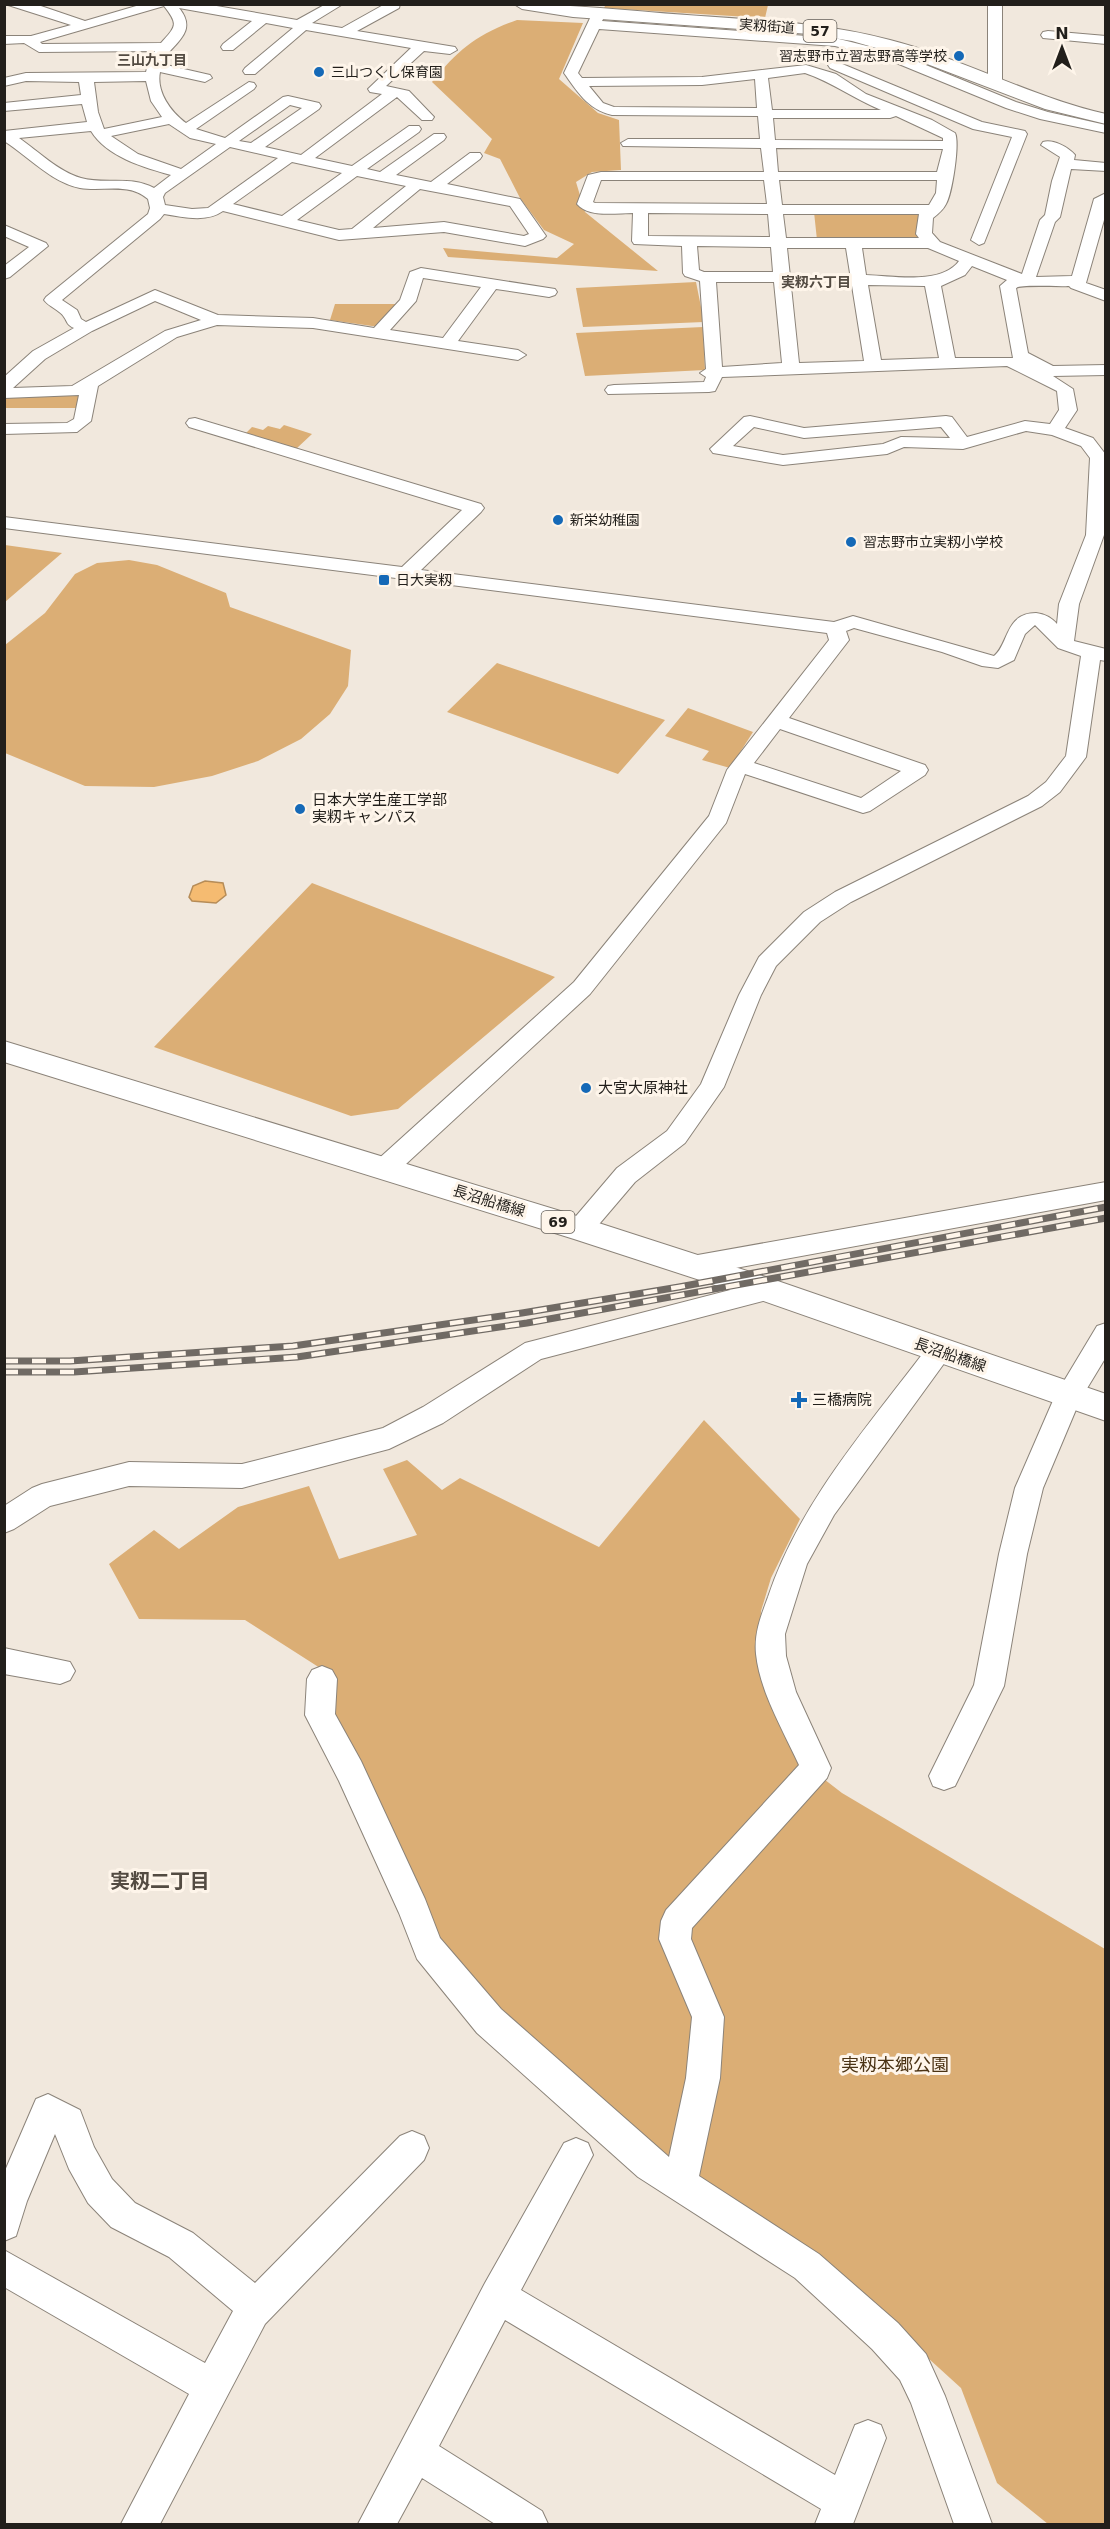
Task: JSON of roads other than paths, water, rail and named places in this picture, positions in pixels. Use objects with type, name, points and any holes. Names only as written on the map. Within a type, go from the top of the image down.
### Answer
[{"type":"main road","name":"実籾街道","points":[[522,4],[591,14],[809,29],[843,34],[892,46],[995,84],[1077,119],[1105,119]]},
{"type":"main road","name":"長沼船橋線","points":[[4,1051],[580,1229],[769,1290],[1106,1408]]},
{"type":"street","points":[[11,4],[36,6],[86,25]]},
{"type":"street","points":[[113,4],[130,12]]},
{"type":"street","points":[[4,45],[159,4]]},
{"type":"street","points":[[169,4],[182,23],[167,47],[157,57],[153,71],[158,101],[171,119],[195,135],[352,171],[515,202],[538,236],[525,241],[444,227],[339,235],[222,206]]},
{"type":"street","points":[[228,13],[243,4]]},
{"type":"street","points":[[187,129],[249,78],[301,25],[337,4]]},
{"type":"street","points":[[995,84],[996,4]]},
{"type":"street","points":[[187,5],[450,50]]},
{"type":"street","points":[[345,32],[394,5]]},
{"type":"street","points":[[4,30],[36,6]]},
{"type":"street","points":[[118,47],[132,30],[130,12]]},
{"type":"street","points":[[628,143],[612,111],[598,106],[571,74],[591,14],[834,42],[894,57],[1011,105],[1077,119]]},
{"type":"street","points":[[228,47],[263,18]]},
{"type":"street","points":[[1048,35],[1106,40]]},
{"type":"street","points":[[4,39],[29,40],[39,48],[167,47]]},
{"type":"street","points":[[816,65],[834,42]]},
{"type":"street","points":[[422,46],[375,89],[404,94],[427,117]]},
{"type":"street","points":[[816,65],[861,97],[906,114],[950,136],[944,194],[938,206],[925,218],[924,234],[932,243]]},
{"type":"street","points":[[933,210],[592,208],[585,204],[593,178],[601,176],[628,143],[702,97],[816,65],[888,88],[978,126],[1020,134],[979,240]]},
{"type":"street","points":[[4,82],[26,77],[86,78],[153,71],[205,78]]},
{"type":"street","points":[[888,88],[926,71]]},
{"type":"street","points":[[86,78],[98,130],[114,147],[149,165],[184,174]]},
{"type":"street","points":[[761,80],[786,86]]},
{"type":"street","points":[[761,80],[791,368]]},
{"type":"street","points":[[576,82],[702,97],[765,113],[906,114]]},
{"type":"street","points":[[809,86],[844,85]]},
{"type":"street","points":[[4,135],[73,181],[99,185],[136,185],[148,190],[157,203],[201,214],[212,212],[298,158],[394,92]]},
{"type":"street","points":[[4,107],[89,99]]},
{"type":"street","points":[[86,328],[74,322],[71,313],[52,300],[155,216],[160,190],[288,100],[314,106],[254,148]]},
{"type":"street","points":[[4,135],[98,130],[171,119]]},
{"type":"street","points":[[1016,144],[1045,148],[1077,119]]},
{"type":"street","points":[[285,221],[352,171],[414,129]]},
{"type":"street","points":[[382,177],[439,136]]},
{"type":"street","points":[[628,143],[950,145]]},
{"type":"street","points":[[628,143],[771,176],[945,176]]},
{"type":"street","points":[[1048,145],[1068,155],[1052,217],[1048,220],[1029,276],[1008,286],[1020,355],[1023,360],[1065,389],[1068,410],[1055,430]]},
{"type":"street","points":[[435,186],[475,156]]},
{"type":"street","points":[[1065,164],[1106,167]]},
{"type":"street","points":[[355,235],[418,183]]},
{"type":"street","points":[[1106,197],[1102,199],[1077,285],[1106,296]]},
{"type":"street","points":[[640,208],[640,241],[932,243],[1022,280],[1048,283],[1078,280]]},
{"type":"street","points":[[4,230],[13,238],[40,246],[4,274]]},
{"type":"street","points":[[689,241],[691,273],[708,277],[782,277]]},
{"type":"street","points":[[853,243],[873,365]]},
{"type":"street","points":[[1089,244],[1106,245]]},
{"type":"street","points":[[859,280],[932,281],[951,277],[959,272],[969,259]]},
{"type":"street","points":[[377,334],[408,301],[416,275],[426,274],[549,292]]},
{"type":"street","points":[[614,390],[709,387],[714,380],[711,373],[708,277]]},
{"type":"street","points":[[932,281],[948,362]]},
{"type":"street","points":[[446,345],[491,284]]},
{"type":"street","points":[[4,387],[39,355],[86,328],[155,295],[216,320]]},
{"type":"street","points":[[4,393],[75,391],[171,334],[216,320],[313,323],[518,356]]},
{"type":"street","points":[[4,370],[53,338]]},
{"type":"street","points":[[711,373],[1023,360],[1050,371],[1106,370]]},
{"type":"street","points":[[4,429],[71,428],[82,421],[90,384]]},
{"type":"street","points":[[963,444],[945,421],[804,434],[750,421],[719,449],[783,460],[887,449],[901,442],[963,444],[1025,426],[1055,430],[1087,442],[1100,458],[1095,535],[1069,604],[1064,643]]},
{"type":"street","points":[[195,423],[475,508],[407,573]]},
{"type":"street","points":[[4,522],[835,628],[853,621],[998,662],[1007,656],[1009,645],[1024,622],[1034,619],[1044,621],[1064,643],[1098,654],[1076,758],[1053,787],[1035,801],[843,897],[812,917],[767,962],[750,995],[712,1087],[676,1137],[626,1175],[580,1229]]},
{"type":"street","points":[[384,1168],[582,988],[719,818],[734,775],[839,640],[835,628]]},
{"type":"street","points":[[741,766],[863,806],[918,770],[776,721]]},
{"type":"street","points":[[692,1266],[1106,1191]]},
{"type":"street","points":[[4,1521],[42,1496],[129,1474],[242,1476],[389,1438],[433,1415],[534,1350],[769,1290]]},
{"type":"street","points":[[944,1776],[989,1686],[1013,1554],[1029,1488],[1068,1396],[1106,1333]]},
{"type":"street","points":[[680,2185],[703,2078],[708,2017],[675,1939],[677,1922],[816,1768],[781,1692],[771,1656],[770,1634],[794,1562],[824,1507],[939,1351]]},
{"type":"street","points":[[4,1661],[60,1671]]},
{"type":"street","points":[[322,1679],[320,1715],[350,1771],[414,1910],[428,1948],[489,2021],[650,2165],[807,2266],[885,2336],[913,2367],[927,2396],[973,2524]]},
{"type":"street","points":[[4,2224],[10,2201],[48,2111],[68,2122],[81,2157],[100,2191],[123,2215],[181,2245],[256,2307]]},
{"type":"street","points":[[140,2524],[252,2311],[412,2148]]},
{"type":"street","points":[[377,2524],[576,2155]]},
{"type":"street","points":[[4,2267],[212,2387]]},
{"type":"street","points":[[498,2296],[839,2513],[868,2438]]},
{"type":"street","points":[[415,2452],[529,2524]]},
{"type":"railway","points":[[4,1361],[70,1361],[293,1346],[522,1313],[679,1287],[1106,1207]]},
{"type":"railway","points":[[4,1372],[74,1372],[297,1357],[527,1323],[1106,1218]]},
{"type":"place","name":"習志野市立習志野高等学校","points":[[959,56]]},
{"type":"place","name":"三山つくし保育園","points":[[319,72]]},
{"type":"place","name":"新栄幼稚園","points":[[558,520]]},
{"type":"place","name":"習志野市立実籾小学校","points":[[851,542]]},
{"type":"place","name":"日大実籾","points":[[384,580]]},
{"type":"place","name":"日本大学生産工学部 実籾キャンパス","points":[[300,809]]},
{"type":"place","name":"大宮大原神社","points":[[586,1088]]},
{"type":"place","name":"三橋病院","points":[[799,1400]]},
{"type":"district","name":"三山九丁目","points":[[152,60]]},
{"type":"district","name":"実籾六丁目","points":[[816,282]]},
{"type":"district","name":"実籾二丁目","points":[[160,1881]]},
{"type":"park label","name":"実籾本郷公園","points":[[895,2064]]}]
